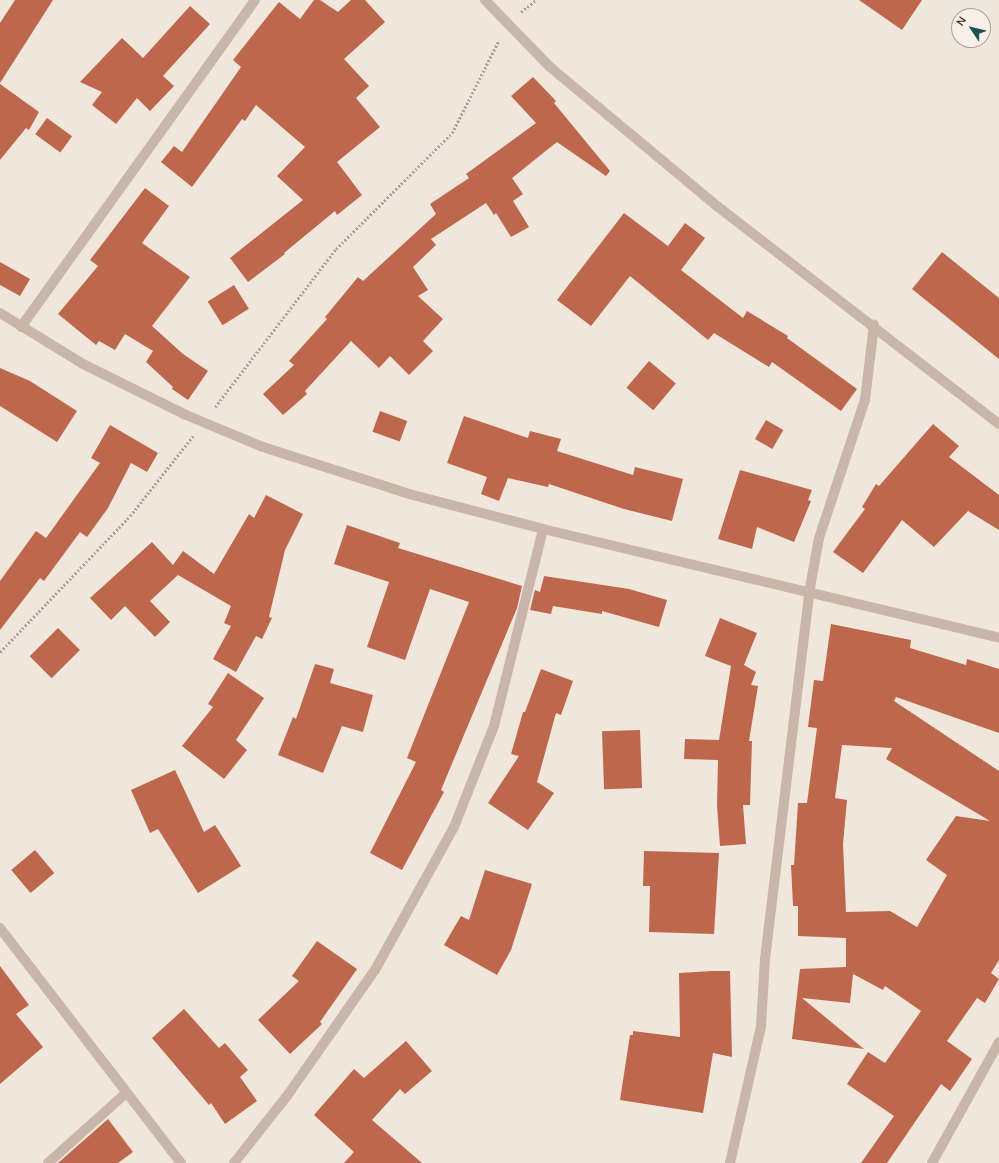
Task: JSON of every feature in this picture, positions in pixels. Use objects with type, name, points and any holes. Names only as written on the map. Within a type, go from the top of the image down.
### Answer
[{"type":"street","points":[[21,327],[255,0]]},
{"type":"street","points":[[485,0],[550,67],[717,206],[999,424]]},
{"type":"street","points":[[0,313],[83,364],[204,422],[263,447],[409,494],[543,529],[999,638]]},
{"type":"street","points":[[730,1163],[761,1026],[765,959],[809,592],[819,538],[865,400],[874,326]]},
{"type":"street","points":[[234,1163],[287,1096],[375,970],[454,827],[494,726],[543,529]]},
{"type":"street","points":[[0,928],[181,1163]]},
{"type":"street","points":[[932,1163],[999,1042]]},
{"type":"street","points":[[48,1163],[126,1093]]},
{"type":"path","points":[[0,652],[130,516],[336,249],[452,133],[507,23],[536,0]]},
{"type":"building","points":[[15,0],[53,0],[0,83],[0,23]]},
{"type":"building","points":[[314,0],[320,0],[338,12],[351,0],[365,0],[385,22],[344,59],[369,86],[356,98],[380,127],[337,162],[362,195],[337,215],[335,211],[284,253],[285,254],[248,282],[230,258],[303,200],[277,176],[305,147],[256,105],[245,121],[242,119],[192,187],[161,162],[174,146],[182,152],[241,67],[233,60],[279,2],[300,19]]},
{"type":"building","points":[[859,0],[922,0],[902,30]]},
{"type":"building","points":[[190,6],[210,24],[163,76],[174,86],[150,111],[137,98],[116,124],[92,105],[102,92],[80,82],[122,38],[143,58]]},
{"type":"building","points":[[533,77],[556,101],[554,103],[610,171],[606,176],[557,142],[512,178],[523,194],[513,201],[529,227],[511,237],[496,213],[494,215],[486,203],[431,239],[436,245],[413,267],[428,290],[418,296],[443,319],[423,341],[433,351],[409,375],[390,356],[379,368],[351,341],[305,391],[307,394],[283,415],[263,394],[294,365],[289,361],[327,319],[325,317],[358,277],[363,281],[436,214],[430,204],[469,178],[466,174],[536,123],[511,96]]},
{"type":"building","points":[[0,84],[39,112],[29,130],[26,128],[0,160]]},
{"type":"building","points":[[47,118],[72,136],[60,152],[35,134]]},
{"type":"building","points":[[145,188],[169,206],[142,243],[190,277],[152,326],[183,354],[208,371],[188,400],[172,389],[173,387],[146,362],[153,351],[125,334],[115,350],[99,341],[96,345],[58,314],[98,266],[90,260]]},
{"type":"building","points":[[624,213],[668,246],[685,223],[705,238],[681,270],[743,318],[747,311],[788,336],[787,338],[857,389],[841,411],[772,362],[769,367],[714,333],[708,340],[630,276],[591,326],[557,300]]},
{"type":"building","points":[[942,252],[999,298],[999,359],[912,289]]},
{"type":"building","points":[[0,262],[30,279],[20,296],[0,285]]},
{"type":"building","points":[[234,285],[249,309],[223,325],[208,301]]},
{"type":"building","points":[[649,361],[676,383],[653,410],[627,388]]},
{"type":"building","points":[[0,368],[30,381],[77,411],[57,442],[0,406]]},
{"type":"building","points":[[380,411],[407,421],[400,442],[372,432]]},
{"type":"building","points":[[464,416],[528,438],[530,431],[561,439],[557,451],[633,475],[635,467],[683,479],[672,521],[624,509],[549,484],[548,487],[508,478],[499,501],[481,494],[487,477],[447,463]]},
{"type":"building","points":[[766,420],[783,430],[772,449],[755,439]]},
{"type":"building","points":[[933,424],[959,446],[949,457],[999,495],[999,530],[968,511],[934,547],[902,520],[863,573],[833,552],[865,509],[862,507],[876,484],[879,486]]},
{"type":"building","points":[[110,425],[158,453],[147,472],[131,463],[108,508],[87,537],[80,532],[44,581],[40,578],[0,630],[0,581],[36,531],[46,538],[100,463],[91,458]]},
{"type":"building","points":[[740,470],[812,490],[808,500],[811,501],[794,542],[757,527],[752,549],[718,539]]},
{"type":"building","points":[[266,495],[303,514],[285,550],[269,617],[272,618],[262,639],[256,636],[236,672],[213,659],[231,626],[224,623],[231,606],[178,575],[150,601],[170,622],[155,637],[125,606],[111,620],[90,598],[152,542],[173,565],[183,551],[214,574],[249,514],[254,518]]},
{"type":"building","points":[[347,525],[400,543],[398,548],[522,586],[517,608],[441,790],[444,792],[402,870],[370,853],[416,762],[407,758],[469,602],[430,589],[405,660],[367,647],[389,582],[334,564]]},
{"type":"building","points":[[544,576],[629,589],[667,600],[659,627],[602,611],[602,614],[553,606],[551,614],[530,610],[535,590],[540,592]]},
{"type":"building","points":[[720,618],[757,633],[744,665],[756,672],[751,685],[758,686],[749,741],[752,741],[750,805],[743,805],[746,844],[720,846],[717,805],[718,760],[684,759],[685,739],[719,740],[731,666],[705,656]]},
{"type":"building","points":[[831,624],[911,640],[910,648],[966,665],[967,659],[999,669],[999,733],[896,697],[894,701],[999,771],[999,960],[991,973],[999,979],[985,1003],[977,998],[947,1041],[972,1059],[950,1091],[941,1084],[887,1163],[861,1163],[894,1116],[847,1084],[868,1052],[885,1063],[921,1011],[885,986],[883,990],[853,974],[850,1003],[802,998],[864,1049],[792,1039],[800,969],[846,967],[846,938],[798,936],[798,906],[793,906],[791,865],[794,865],[798,803],[807,803],[817,728],[808,727],[814,680],[823,681]],"holes":[[[842,745],[892,748],[886,759],[990,821],[956,816],[926,860],[947,875],[917,927],[890,911],[846,912],[843,844],[847,800],[835,798]]]},
{"type":"building","points":[[58,628],[80,650],[52,678],[30,656]]},
{"type":"building","points":[[315,664],[334,669],[330,683],[373,695],[363,732],[342,726],[323,773],[278,755],[293,717],[296,719]]},
{"type":"building","points":[[541,669],[573,681],[561,715],[556,713],[537,782],[554,793],[528,830],[488,803],[519,756],[511,754],[523,712],[525,712]]},
{"type":"building","points":[[228,673],[264,698],[236,740],[247,750],[224,779],[182,746],[213,707],[208,704]]},
{"type":"building","points":[[640,730],[642,788],[604,789],[602,731]]},
{"type":"building","points":[[175,770],[204,832],[215,825],[241,866],[198,893],[158,829],[150,833],[131,790]]},
{"type":"building","points":[[35,850],[54,873],[31,893],[11,870]]},
{"type":"building","points":[[644,851],[719,853],[714,934],[649,932],[650,886],[643,886]]},
{"type":"building","points":[[485,870],[532,884],[511,950],[497,975],[444,945],[461,916],[469,920]]},
{"type":"building","points":[[317,941],[357,969],[320,1022],[322,1024],[290,1054],[258,1020],[299,981],[292,976]]},
{"type":"building","points":[[0,966],[29,1005],[16,1014],[43,1047],[0,1084]]},
{"type":"building","points":[[730,971],[732,1057],[713,1053],[703,1113],[620,1100],[630,1035],[633,1035],[633,1031],[680,1037],[679,973]]},
{"type":"building","points":[[184,1009],[219,1048],[225,1043],[248,1070],[240,1077],[257,1101],[225,1124],[211,1103],[209,1105],[152,1038]]},
{"type":"building","points":[[406,1041],[432,1071],[405,1094],[400,1089],[372,1120],[422,1163],[344,1163],[354,1152],[314,1115],[354,1069],[364,1078]]},
{"type":"building","points":[[108,1119],[133,1152],[118,1163],[58,1163]]}]
